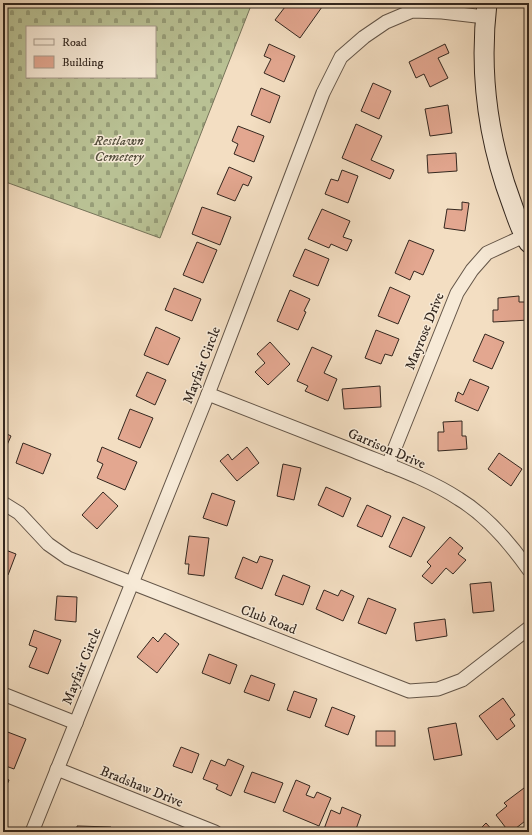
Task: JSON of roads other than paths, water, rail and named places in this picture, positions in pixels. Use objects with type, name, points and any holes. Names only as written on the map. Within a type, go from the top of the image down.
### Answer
[{"type":"street","points":[[486,10],[484,55],[486,96],[493,144],[508,194],[526,240]]},
{"type":"street","name":"Mayfair Circle","points":[[32,832],[208,394],[323,93],[341,57],[364,36],[412,11],[442,12],[486,10]]},
{"type":"street","name":"Mayrose Drive","points":[[388,465],[457,293],[472,270],[488,253],[526,240]]},
{"type":"street","name":"Garrison Drive","points":[[208,394],[433,484],[460,499],[488,522],[513,548],[529,570]]},
{"type":"street","name":"Club Road","points":[[3,503],[19,513],[48,544],[68,558],[409,691],[438,690],[462,680],[529,628]]},
{"type":"street","points":[[3,694],[76,723]]},
{"type":"street","name":"Bradshaw Drive","points":[[57,769],[216,832]]},
{"type":"park label","name":"Restlawn Cemetery","points":[[119,148]]}]
